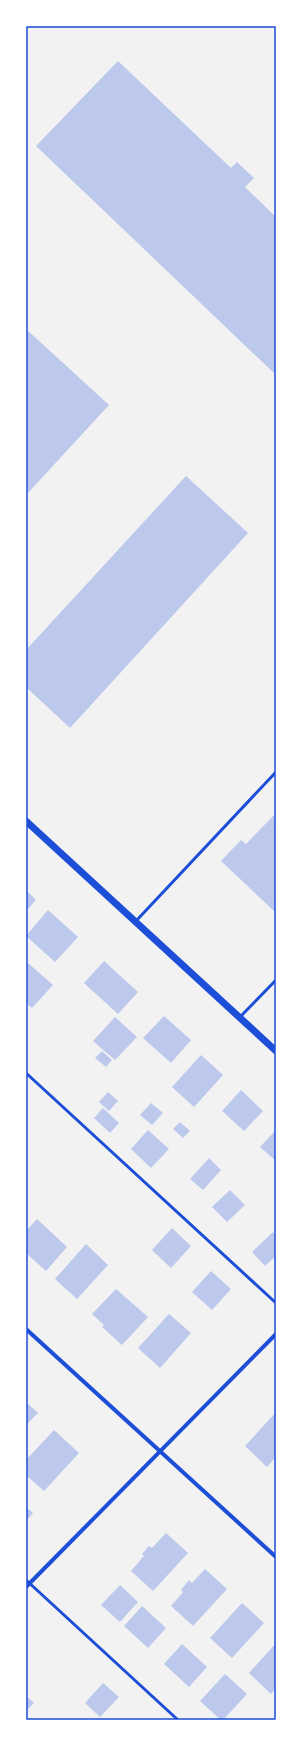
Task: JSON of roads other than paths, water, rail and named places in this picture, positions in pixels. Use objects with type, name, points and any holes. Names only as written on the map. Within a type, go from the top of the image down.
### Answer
[{"type":"street","points":[[26,820],[276,1050]]},
{"type":"street","points":[[26,1329],[276,1557]]},
{"type":"street","points":[[26,1587],[28,1582],[276,1334]]},
{"type":"lane","points":[[136,921],[276,772]]},
{"type":"lane","points":[[240,1017],[276,980]]},
{"type":"lane","points":[[26,1073],[276,1303]]},
{"type":"lane","points":[[28,1582],[178,1720]]}]
